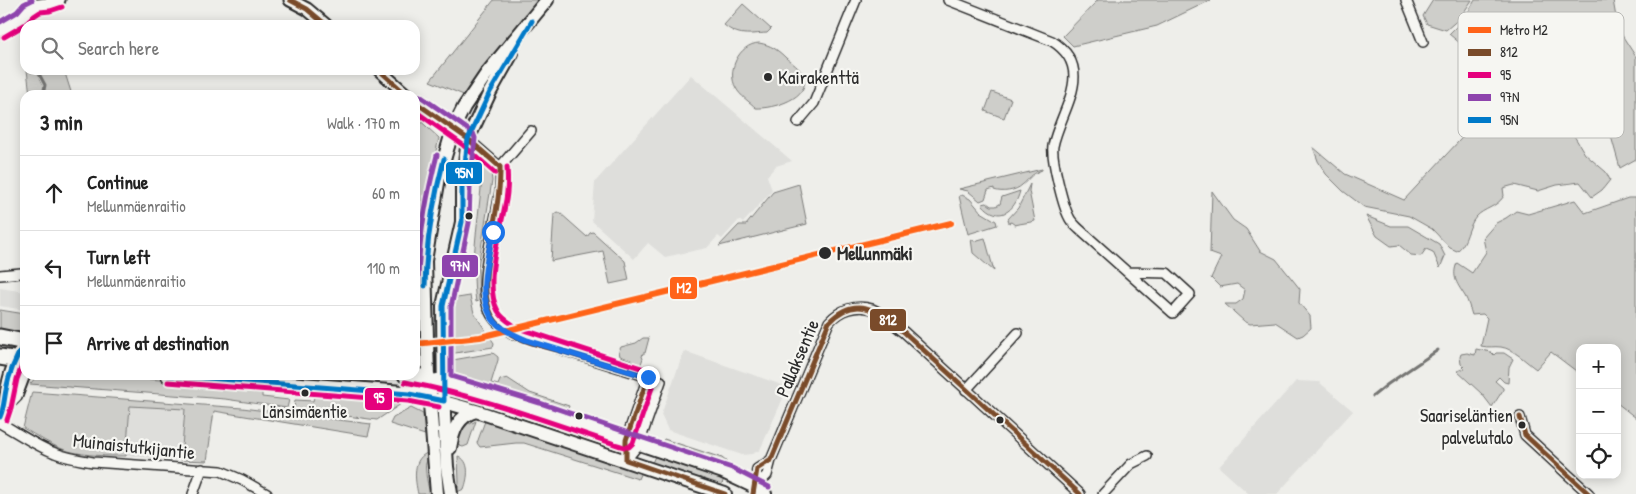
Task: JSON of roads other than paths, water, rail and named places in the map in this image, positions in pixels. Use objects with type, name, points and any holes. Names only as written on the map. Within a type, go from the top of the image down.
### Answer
[{"type":"main road","points":[[451,494],[437,400],[428,378],[425,304],[426,256],[438,184],[453,129],[464,107],[482,81],[548,0]]},
{"type":"main road","points":[[437,494],[435,480],[437,400],[444,382],[443,306],[462,222],[462,187],[468,139],[490,92],[532,21]]},
{"type":"main road","points":[[0,337],[20,341]]},
{"type":"main road","points":[[420,377],[511,401],[730,475],[758,492]]},
{"type":"main road","points":[[233,380],[374,391],[437,400],[476,410],[725,494]]},
{"type":"main road","points":[[447,467],[451,440],[457,423],[467,413],[476,410]]},
{"type":"street","points":[[290,0],[307,9],[320,20]]},
{"type":"street","points":[[798,122],[814,103],[856,0]]},
{"type":"street","points":[[948,0],[1052,42],[1064,52],[1073,69],[1074,82],[1053,151],[1065,206],[1073,224],[1173,313],[1190,294],[1167,273],[1127,272]]},
{"type":"street","points":[[1406,0],[1423,42]]},
{"type":"street","points":[[0,30],[22,18],[32,16],[53,2]]},
{"type":"street","points":[[385,75],[401,90]]},
{"type":"street","points":[[420,106],[434,118],[468,139],[500,167]]},
{"type":"street","points":[[531,132],[500,167],[500,190],[486,270],[485,293],[488,310],[496,323],[526,340],[661,381],[638,444],[626,460]]},
{"type":"street","points":[[0,275],[20,273]]},
{"type":"street","name":"Pallaksentie","points":[[758,492],[767,475],[771,460],[828,322],[834,315],[850,308],[871,309],[880,314],[904,332],[966,390]]},
{"type":"street","points":[[1018,333],[966,390],[1080,494]]},
{"type":"street","points":[[6,406],[6,394],[13,359]]},
{"type":"street","points":[[626,460],[626,440],[648,377]]},
{"type":"street","points":[[0,417],[6,406],[16,396],[22,380]]},
{"type":"street","points":[[1520,417],[1525,435],[1589,494]]},
{"type":"street","name":"Muinaistutkijantie","points":[[0,423],[54,453],[72,458],[93,462],[221,471],[231,474],[267,494]]},
{"type":"street","points":[[1103,494],[1131,464],[1147,456]]},
{"type":"street","points":[[193,494],[202,470]]},
{"type":"waterway","points":[[40,75],[45,85],[44,90]]},
{"type":"waterway","points":[[1373,396],[1438,350]]},
{"type":"metro line","name":"M2","points":[[420,343],[480,337],[951,223]]},
{"type":"place","name":"Kairakenttä","points":[[768,77]]},
{"type":"place","name":"Mellunmäki","points":[[825,253]]},
{"type":"place","name":"Länsimäentie","points":[[305,393]]},
{"type":"place","name":"Saariseläntien palvelutalo","points":[[1522,425]]}]
